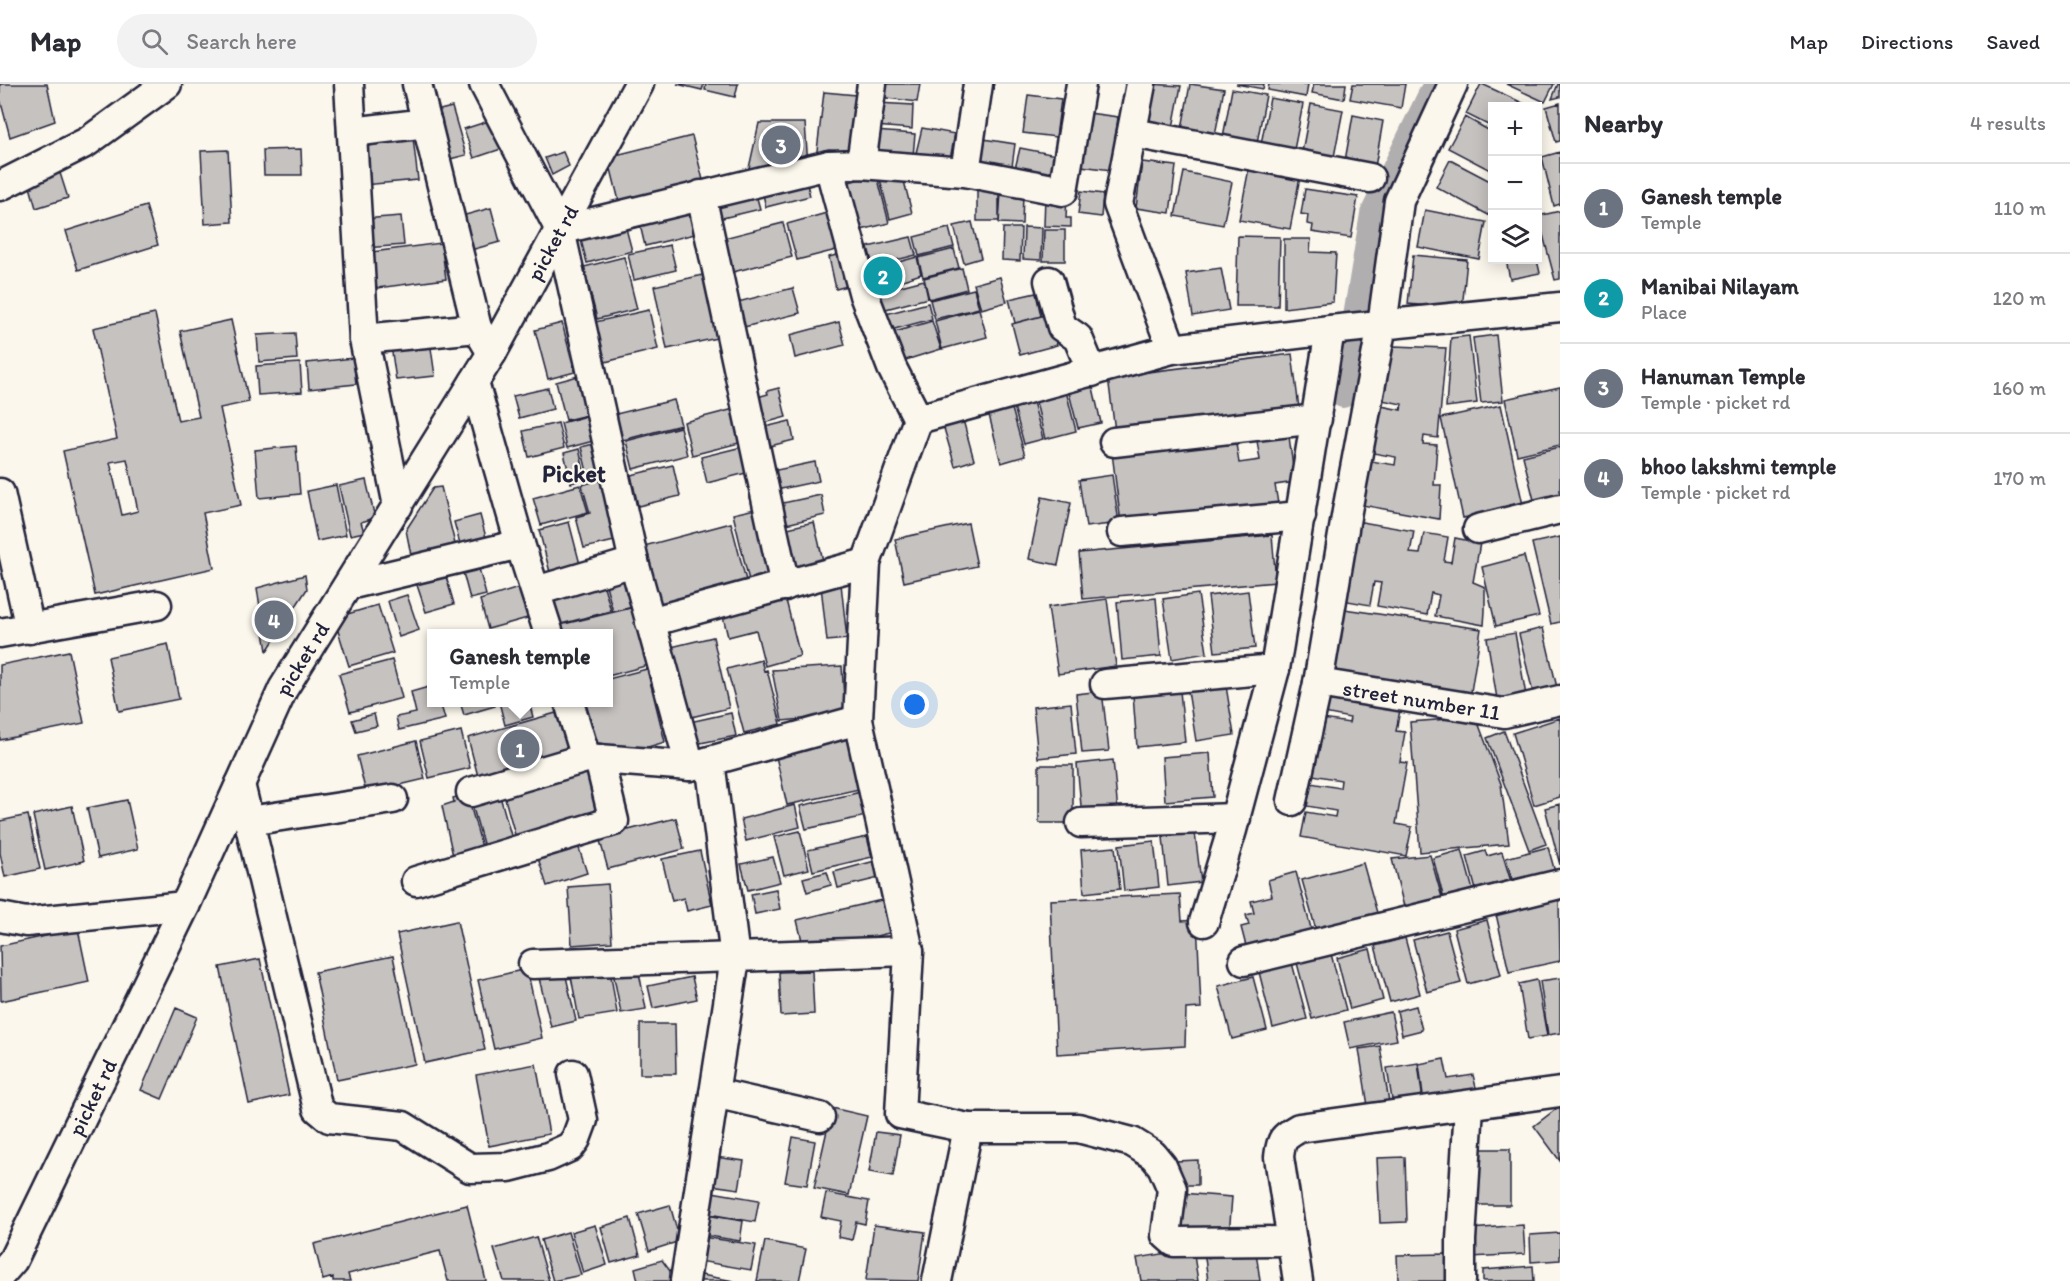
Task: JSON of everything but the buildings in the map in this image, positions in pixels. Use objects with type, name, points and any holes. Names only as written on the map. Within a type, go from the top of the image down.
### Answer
[{"type":"street","points":[[0,186],[87,142],[167,84]]},
{"type":"street","points":[[349,84],[364,339],[398,506]]},
{"type":"street","points":[[417,84],[477,328],[492,353]]},
{"type":"street","points":[[484,84],[560,230],[634,562],[650,622],[700,763],[735,958],[685,1281]]},
{"type":"street","name":"picket rd","points":[[8,1272],[185,906],[283,690],[492,353],[639,84]]},
{"type":"street","points":[[861,164],[872,84]]},
{"type":"street","points":[[965,172],[978,84]]},
{"type":"street","points":[[560,230],[829,165],[861,164],[965,172],[1063,191],[1081,84]]},
{"type":"street","points":[[1141,84],[1118,204],[1172,349]]},
{"type":"street","points":[[1204,922],[1236,818],[1275,669],[1317,419],[1356,327],[1399,201],[1453,84]]},
{"type":"street","points":[[352,132],[427,123]]},
{"type":"street","points":[[1133,133],[1370,178]]},
{"type":"street","points":[[829,165],[864,295],[892,368],[918,419],[866,563],[858,720],[909,951],[900,1114],[968,1128],[1078,1128],[1132,1142],[1153,1155],[1162,1166],[1172,1189],[1166,1234],[1174,1242],[1292,1241]]},
{"type":"street","points":[[701,195],[785,586]]},
{"type":"street","points":[[1049,281],[1062,327],[1078,338],[1092,372]]},
{"type":"street","points":[[918,419],[1172,349],[1356,327],[1559,312]]},
{"type":"street","points":[[1292,801],[1318,683],[1347,511],[1356,327]]},
{"type":"street","points":[[364,339],[477,328]]},
{"type":"street","points":[[474,382],[520,544],[548,629]]},
{"type":"street","points":[[1113,442],[1317,419]]},
{"type":"street","points":[[0,493],[30,629]]},
{"type":"street","points":[[1478,528],[1560,509]]},
{"type":"street","points":[[1122,532],[1301,516]]},
{"type":"street","points":[[350,585],[520,544]]},
{"type":"street","points":[[536,591],[634,562]]},
{"type":"street","points":[[650,622],[866,563]]},
{"type":"street","points":[[0,633],[157,605]]},
{"type":"street","points":[[1105,684],[1275,669]]},
{"type":"street","name":"street number 11","points":[[1318,683],[1504,713],[1560,700]]},
{"type":"street","points":[[416,880],[614,820],[571,707]]},
{"type":"street","points":[[471,792],[592,759],[700,763],[858,720]]},
{"type":"street","points":[[240,784],[318,1109],[329,1118],[403,1126],[470,1168],[509,1167],[548,1157],[570,1147],[576,1139],[583,1120],[573,1074]]},
{"type":"street","points":[[249,821],[393,800]]},
{"type":"street","points":[[1081,823],[1236,818]]},
{"type":"street","points":[[1244,961],[1560,884]]},
{"type":"street","points":[[0,917],[26,922],[185,906]]},
{"type":"street","points":[[532,964],[909,951]]},
{"type":"street","points":[[1298,1281],[1278,1157],[1285,1136],[1299,1128],[1560,1092]]},
{"type":"street","points":[[714,1093],[820,1118]]},
{"type":"street","points":[[1461,1281],[1469,1106]]},
{"type":"street","points":[[937,1281],[968,1128]]},
{"type":"waterway","points":[[1343,395],[1373,214],[1436,84]]},
{"type":"place","name":"Hanuman Temple","points":[[781,145]]},
{"type":"place","name":"Manibai Nilayam","points":[[883,276]]},
{"type":"place","name":"bhoo lakshmi temple","points":[[274,620]]},
{"type":"place","name":"Ganesh temple","points":[[520,749]]},
{"type":"district","name":"Picket","points":[[574,474]]}]
